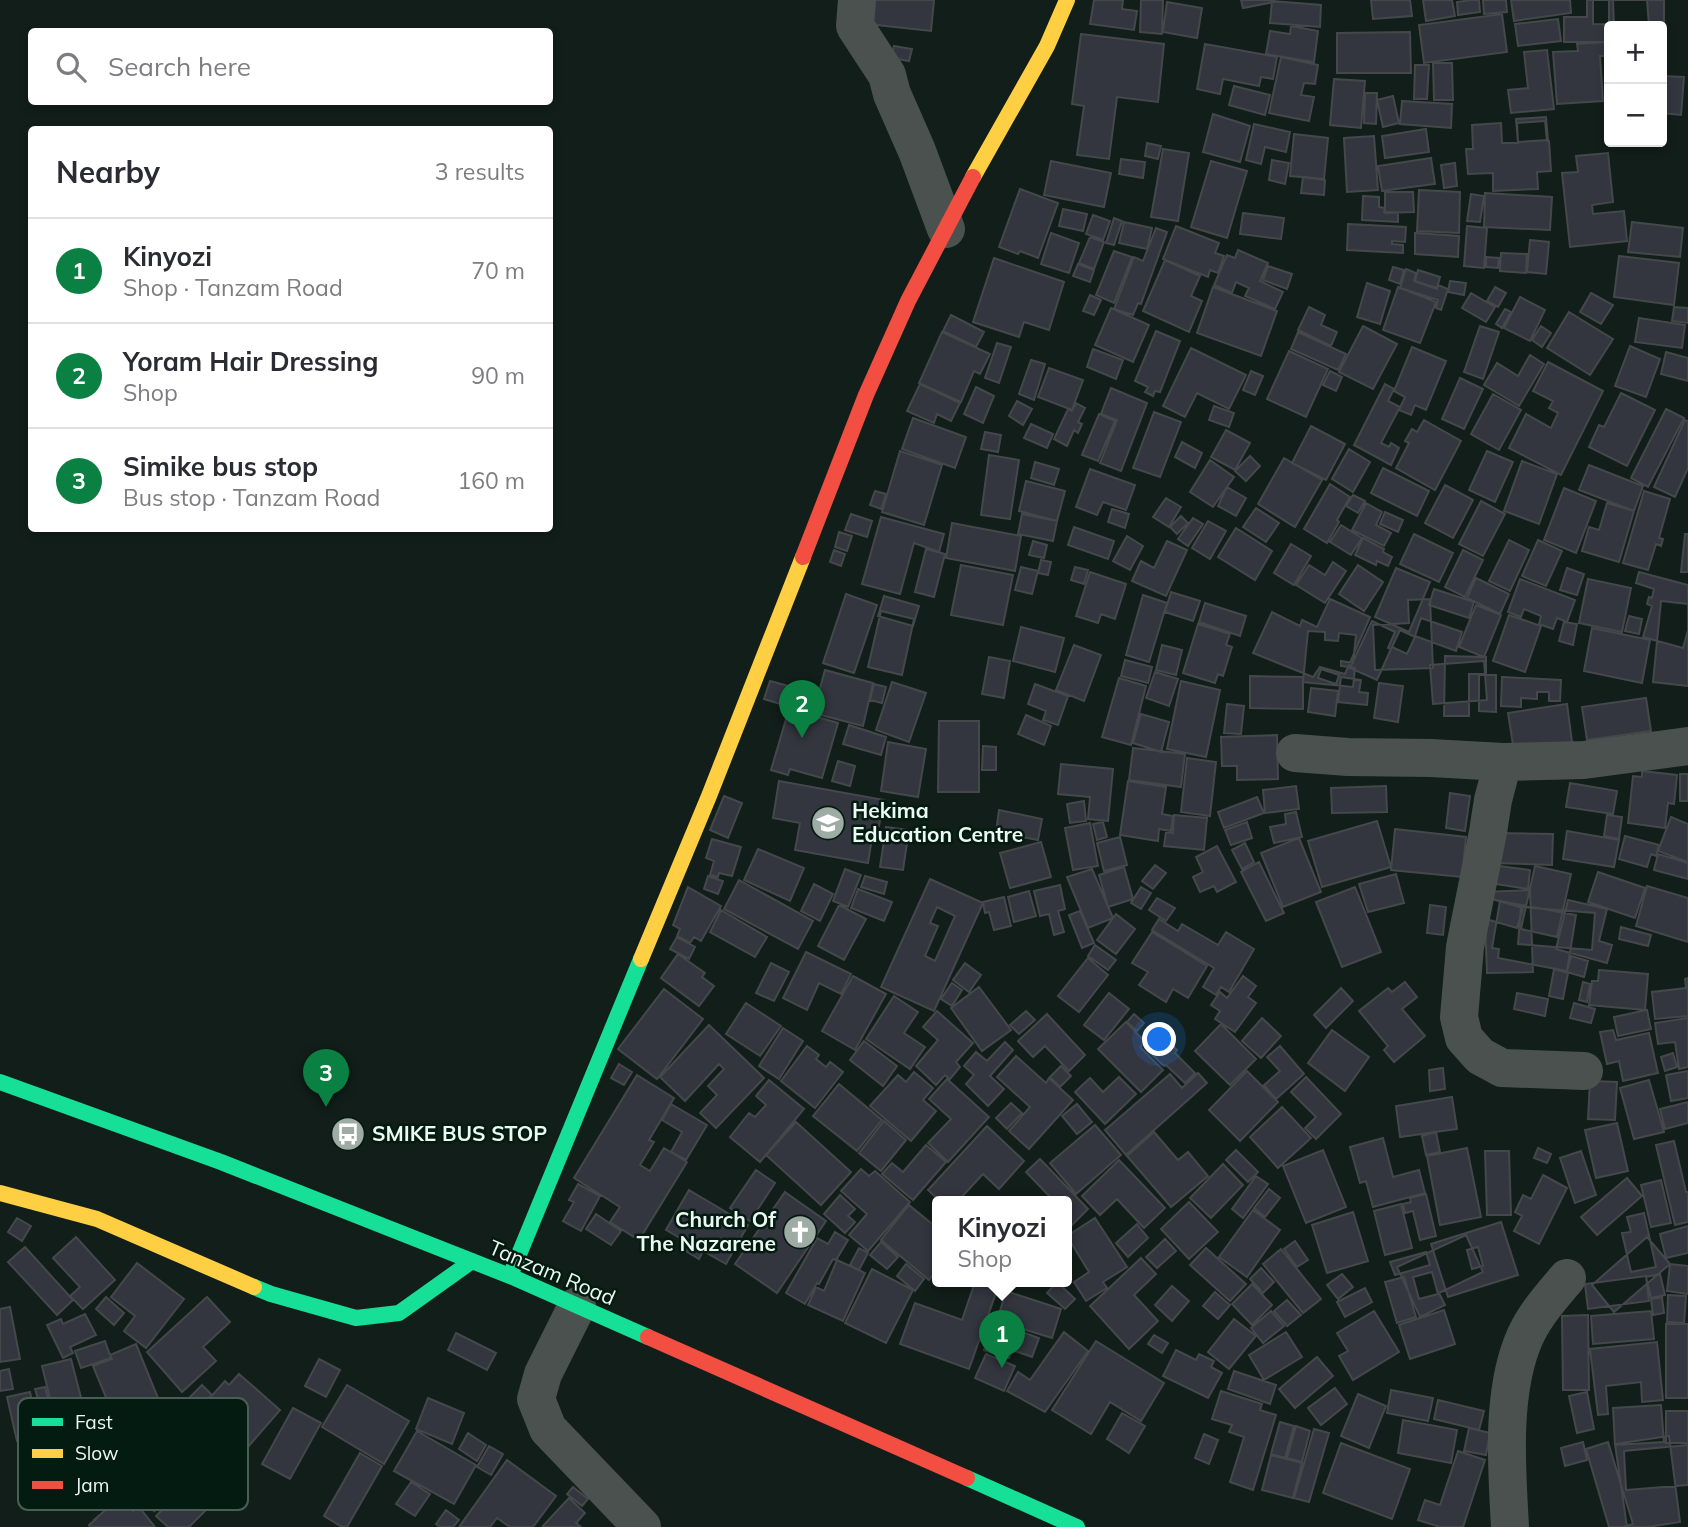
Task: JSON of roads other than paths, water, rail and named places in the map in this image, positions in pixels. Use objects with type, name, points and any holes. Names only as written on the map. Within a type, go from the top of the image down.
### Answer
[{"type":"main road","points":[[510,1276],[704,809],[866,395],[908,301],[1047,46],[1067,0]]},
{"type":"main road","name":"Tanzam Road","points":[[0,1082],[221,1162],[510,1276],[1077,1527]]},
{"type":"main road","points":[[0,1193],[97,1219],[271,1294],[356,1318],[399,1313],[472,1261]]},
{"type":"street","points":[[857,0],[855,26],[887,75],[892,94],[946,229]]},
{"type":"street","points":[[1295,753],[1503,762],[1584,760],[1688,746]]},
{"type":"street","points":[[1503,762],[1493,800],[1465,947],[1459,1017],[1464,1038],[1480,1056],[1502,1068],[1584,1071]]},
{"type":"street","points":[[1510,1527],[1508,1420],[1516,1365],[1522,1344],[1535,1318],[1567,1278]]},
{"type":"street","points":[[577,1306],[544,1374],[536,1399],[548,1429],[642,1527]]},
{"type":"place","name":"Yoram Hair Dressing","points":[[802,738]]},
{"type":"place","name":"Hekima Education Centre","points":[[828,823]]},
{"type":"place","name":"Simike bus stop","points":[[326,1107]]},
{"type":"place","name":"SMIKE BUS STOP","points":[[348,1134]]},
{"type":"place","name":"Church Of The Nazarene","points":[[800,1232]]},
{"type":"place","name":"Kinyozi","points":[[1002,1368]]}]
